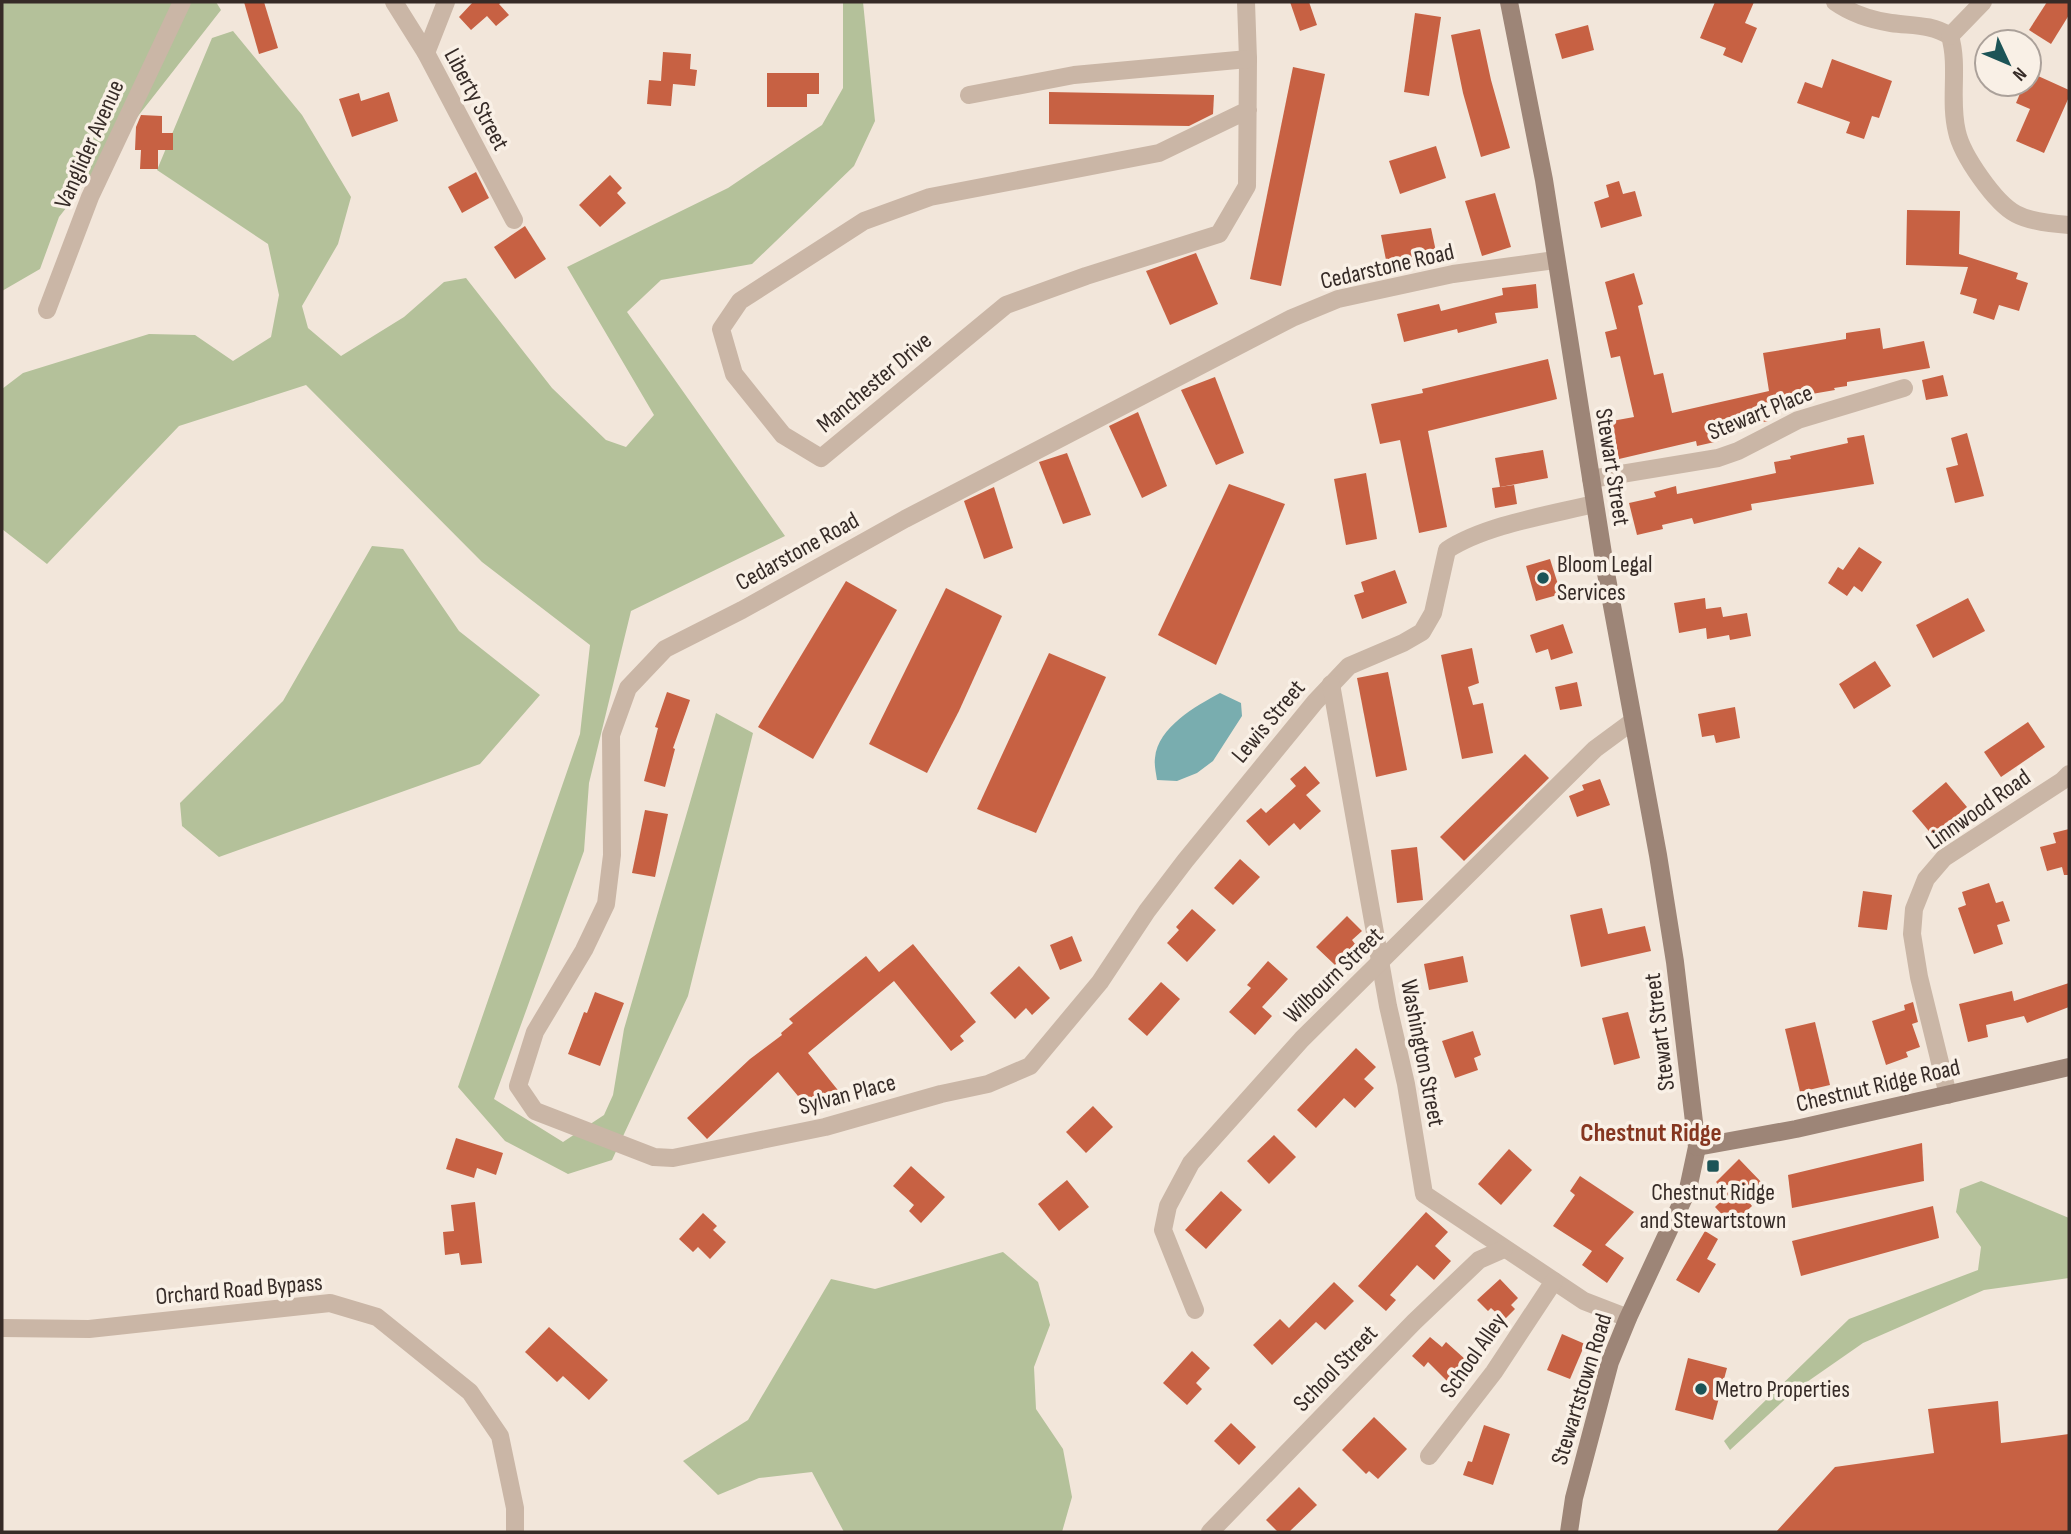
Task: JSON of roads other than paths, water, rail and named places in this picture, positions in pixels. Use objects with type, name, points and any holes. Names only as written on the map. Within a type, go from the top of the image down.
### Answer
[{"type":"street","name":"Vanglider Avenue","points":[[47,310],[90,197],[182,2]]},
{"type":"street","name":"Liberty Street","points":[[394,2],[426,53],[514,220]]},
{"type":"street","points":[[426,53],[446,2]]},
{"type":"street","name":"Manchester Drive","points":[[1246,2],[1248,59],[1248,110],[1247,186],[1219,234],[1086,276],[1006,305],[821,458],[783,435],[734,374],[720,329],[740,301],[864,221],[930,197],[1159,153],[1248,110]]},
{"type":"street","name":"Stewart Street","points":[[1509,2],[1544,180],[1594,503],[1658,855],[1675,962],[1697,1147]]},
{"type":"street","points":[[1835,2],[1858,16],[1938,28],[1950,36],[1955,53],[1954,109],[1957,134],[1967,158],[1986,185],[2016,214],[2069,225]]},
{"type":"street","points":[[1950,36],[1983,2]]},
{"type":"street","points":[[969,95],[1074,75],[1248,59]]},
{"type":"street","name":"Cedarstone Road","points":[[673,1158],[654,1157],[535,1111],[518,1086],[536,1032],[584,950],[606,904],[612,855],[611,735],[628,688],[665,649],[742,610],[905,519],[1292,317],[1338,299],[1428,279],[1555,260]]},
{"type":"street","name":"Stewart Place","points":[[1591,479],[1718,458],[1738,451],[1798,420],[1904,388]]},
{"type":"street","name":"Lewis Street","points":[[1030,1066],[1100,982],[1147,911],[1185,861],[1315,702],[1349,666],[1422,632],[1433,613],[1447,550],[1462,540],[1491,530],[1594,503]]},
{"type":"street","name":"Washington Street","points":[[1332,684],[1424,1194],[1584,1301],[1628,1318]]},
{"type":"street","name":"Wilbourn Street","points":[[1195,1311],[1163,1230],[1168,1206],[1191,1163],[1302,1039],[1595,749],[1633,721]]},
{"type":"street","name":"Linnwood Road","points":[[1948,1095],[1919,977],[1912,934],[1914,909],[1926,879],[1944,858],[2069,774]]},
{"type":"street","name":"Sylvan Place","points":[[673,1158],[825,1127],[941,1094],[988,1084],[1030,1066]]},
{"type":"street","name":"Chestnut Ridge Road","points":[[1697,1147],[1796,1129],[2069,1067]]},
{"type":"street","name":"Stewartstown Road","points":[[1569,1532],[1591,1427],[1610,1362],[1688,1189],[1697,1147]]},
{"type":"street","name":"School Street","points":[[1210,1532],[1423,1313],[1479,1259],[1504,1248]]},
{"type":"street","name":"School Alley","points":[[1429,1456],[1494,1372],[1554,1281]]},
{"type":"street","name":"Orchard Road Bypass","points":[[2,1328],[89,1329],[330,1303],[377,1317],[470,1392],[500,1436],[515,1508],[515,1532]]},
{"type":"water","points":[[1220,693],[1241,703],[1242,716],[1213,761],[1197,773],[1177,781],[1157,780],[1155,758],[1163,737],[1180,719]]},
{"type":"place","name":"Bloom Legal Services","points":[[1543,578]]},
{"type":"place","name":"Chestnut Ridge and Stewartstown","points":[[1713,1166]]},
{"type":"place","name":"Metro Properties","points":[[1701,1389]]},
{"type":"district","name":"Chestnut Ridge","points":[[1651,1132]]}]
